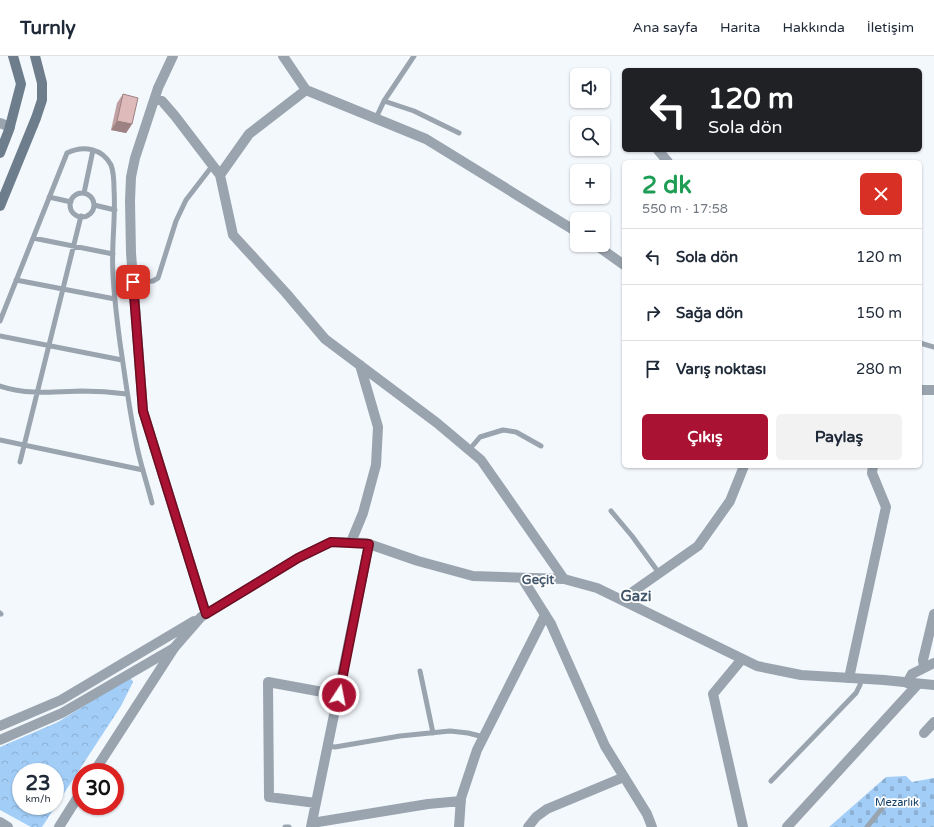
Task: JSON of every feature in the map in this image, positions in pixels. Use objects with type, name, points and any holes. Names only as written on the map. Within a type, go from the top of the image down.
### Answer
[{"type":"main road","points":[[0,153],[10,127],[21,84],[13,56]]},
{"type":"main road","points":[[0,206],[42,100],[42,83],[35,56]]},
{"type":"street","points":[[173,56],[158,88],[135,158],[131,177],[130,230],[143,411],[203,615]]},
{"type":"street","points":[[283,56],[306,90],[426,139],[570,228]]},
{"type":"street","points":[[220,175],[249,134],[306,90]]},
{"type":"street","points":[[155,98],[162,101],[213,164],[220,175],[233,235],[286,293],[325,339],[437,423],[481,460],[564,580]]},
{"type":"street","points":[[0,122],[10,127]]},
{"type":"street","points":[[660,152],[666,160]]},
{"type":"street","points":[[606,252],[622,264]]},
{"type":"street","points":[[351,542],[364,512],[376,465],[378,427],[360,365]]},
{"type":"street","points":[[922,390],[934,390]]},
{"type":"street","points":[[625,601],[631,592],[698,546],[730,501],[743,468]]},
{"type":"street","points":[[849,678],[886,507],[872,473],[873,468]]},
{"type":"street","points":[[0,726],[61,700],[298,558],[331,542],[369,544],[418,561],[473,576],[564,580],[597,588],[757,666],[800,675],[934,685]]},
{"type":"street","points":[[369,544],[312,825],[428,804],[461,801]]},
{"type":"street","points":[[522,578],[551,624],[605,746],[647,814],[652,827]]},
{"type":"street","points":[[924,668],[923,660],[934,614]]},
{"type":"street","points":[[100,763],[174,648],[203,615]]},
{"type":"street","points":[[459,827],[461,801],[477,750],[545,615]]},
{"type":"street","points":[[0,740],[62,713],[174,648]]},
{"type":"street","points":[[742,659],[713,694],[743,827]]},
{"type":"street","points":[[787,827],[912,683],[912,674],[934,663]]},
{"type":"street","points":[[316,803],[268,797],[268,682],[339,695]]},
{"type":"street","points":[[924,733],[934,722]]},
{"type":"street","points":[[528,827],[536,817],[548,809],[624,777]]},
{"type":"street","points":[[59,827],[72,806]]},
{"type":"street","points":[[0,822],[8,827]]},
{"type":"lane","points":[[376,118],[384,100],[414,56]]},
{"type":"lane","points":[[384,100],[429,117],[459,133]]},
{"type":"lane","points":[[0,321],[67,153],[78,149],[93,150],[105,157],[112,167],[113,172],[115,210],[113,273],[122,360],[136,442],[152,503]]},
{"type":"lane","points":[[84,193],[93,150]]},
{"type":"lane","points":[[133,282],[153,281],[158,278],[171,232],[178,216],[191,193],[213,164]]},
{"type":"lane","points":[[84,193],[92,199],[94,206],[88,215],[81,216],[72,212],[71,202],[74,196],[84,193]]},
{"type":"lane","points":[[49,197],[71,202]]},
{"type":"lane","points":[[94,206],[115,210]]},
{"type":"lane","points":[[20,462],[81,216]]},
{"type":"lane","points":[[33,238],[113,254]]},
{"type":"lane","points":[[16,280],[115,299]]},
{"type":"lane","points":[[0,336],[122,360]]},
{"type":"lane","points":[[922,344],[934,347]]},
{"type":"lane","points":[[0,386],[37,393],[98,391],[128,394]]},
{"type":"lane","points":[[469,450],[480,437],[503,430],[516,432],[541,446]]},
{"type":"lane","points":[[0,440],[143,470]]},
{"type":"lane","points":[[611,510],[659,573]]},
{"type":"lane","points":[[420,671],[433,733]]},
{"type":"lane","points":[[771,781],[856,693],[861,679]]},
{"type":"lane","points":[[328,746],[335,747],[368,741],[450,731],[484,737]]},
{"type":"lane","points":[[867,827],[887,802]]},
{"type":"green space","points":[[130,677],[133,682],[121,706],[84,763],[72,763],[72,781],[64,793],[64,763],[12,763],[12,815],[50,815],[42,827],[31,827],[0,810],[0,747],[58,722]]},
{"type":"green space","name":"Mezarlık","points":[[906,776],[912,782],[934,778],[934,827],[829,827],[886,777]]},
{"type":"building","points":[[123,94],[138,98],[132,124],[117,121]]},
{"type":"district","name":"Geçit","points":[[538,579]]},
{"type":"district","name":"Gazi","points":[[636,596]]},
{"type":"route","points":[[133,282],[143,411],[206,614],[298,558],[331,542],[369,544],[339,695]]}]
